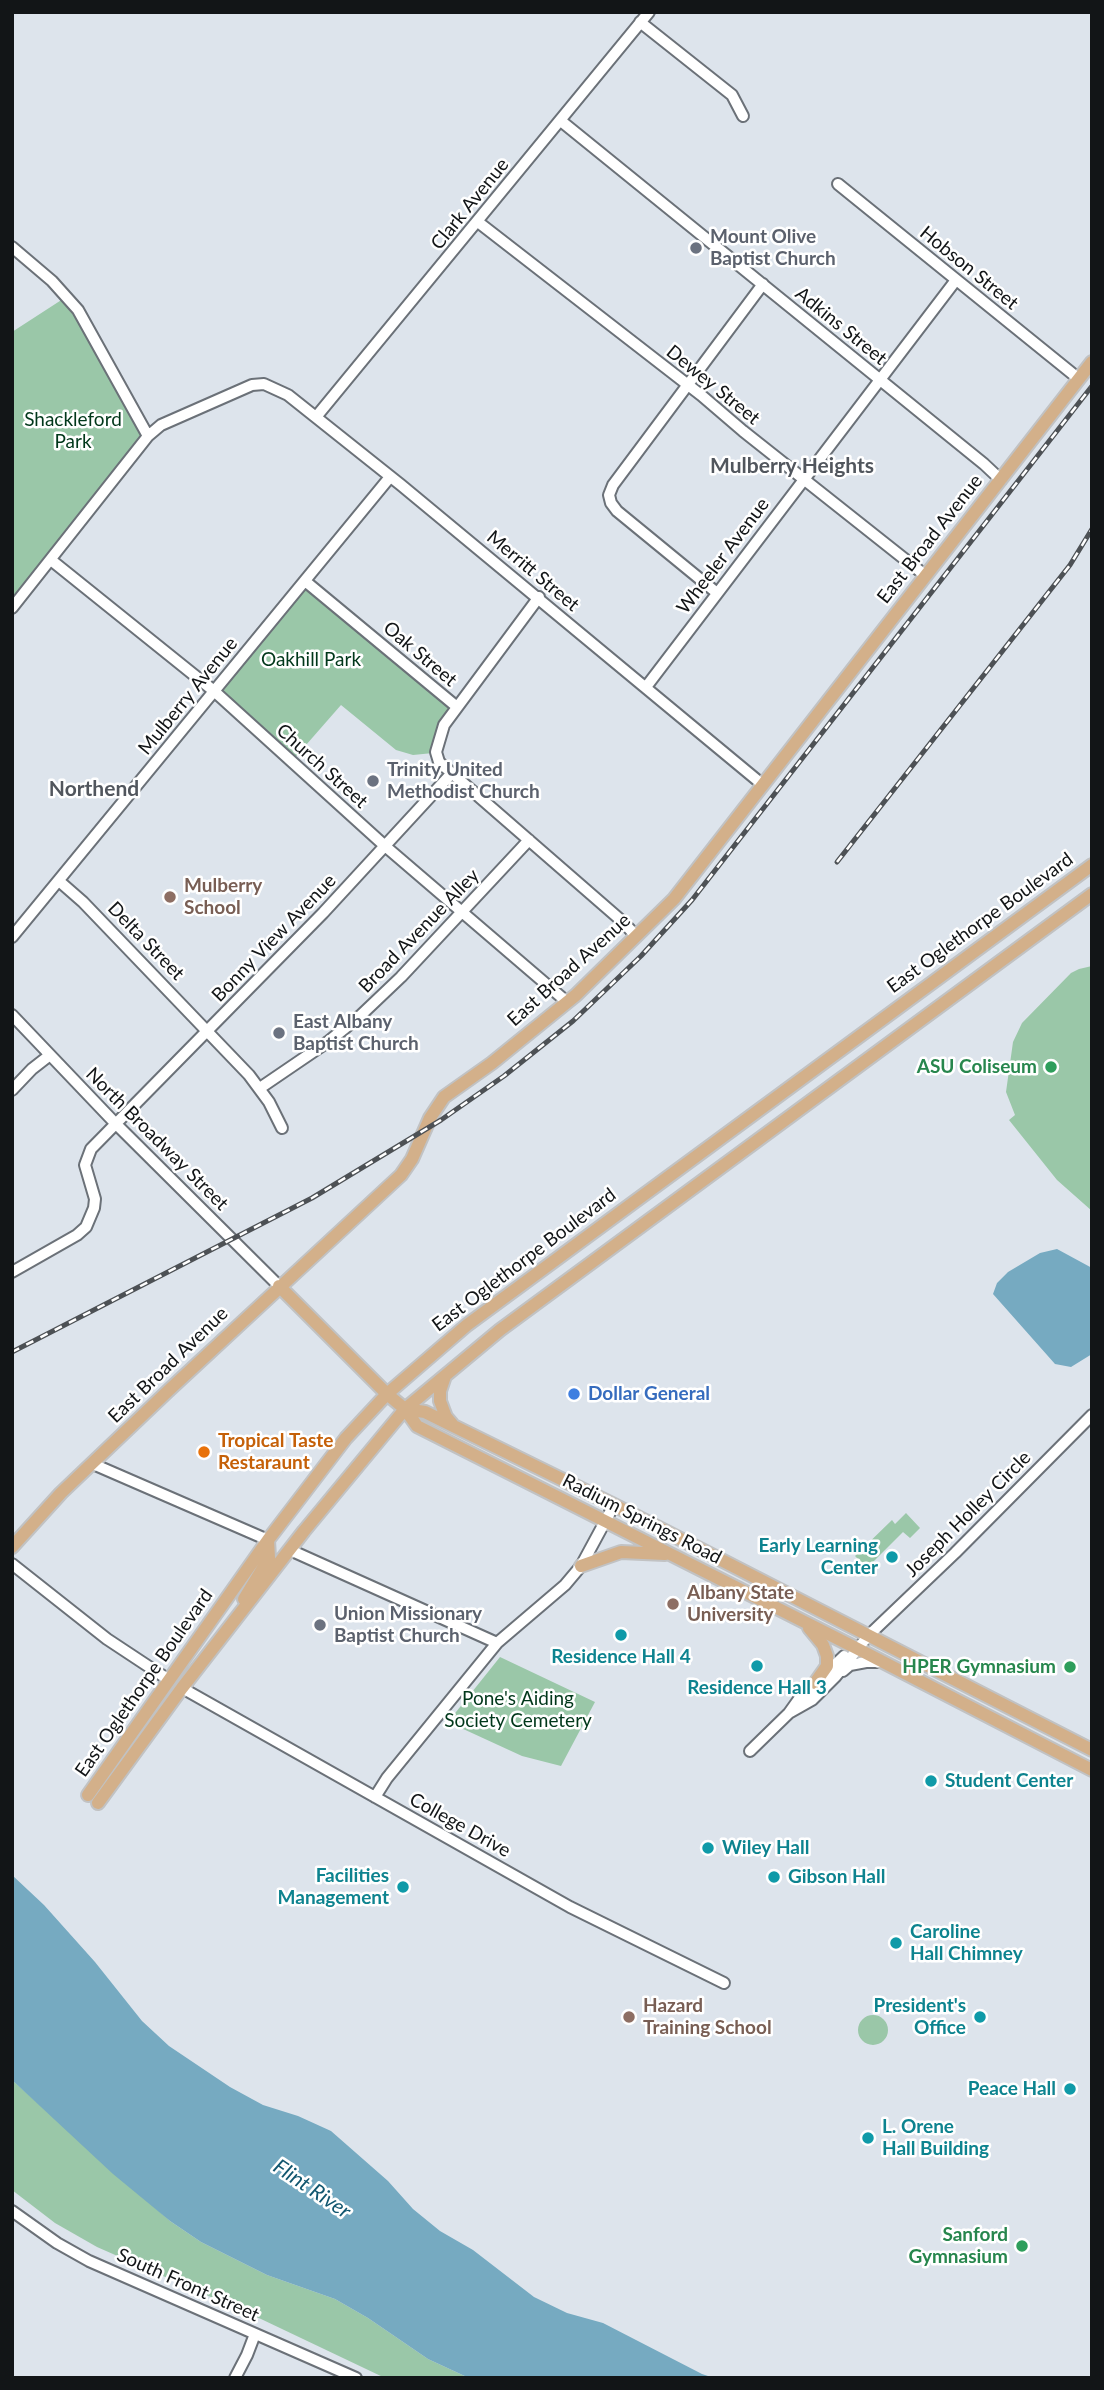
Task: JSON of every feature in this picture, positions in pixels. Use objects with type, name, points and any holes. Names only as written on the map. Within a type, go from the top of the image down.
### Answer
[{"type":"main road","name":"East Broad Avenue","points":[[12,1547],[61,1493],[279,1286],[401,1175],[412,1159],[430,1118],[444,1097],[492,1063],[567,1002],[674,899],[1092,362]]},
{"type":"main road","name":"East Oglethorpe Boulevard","points":[[1092,864],[443,1343],[387,1395],[346,1438],[268,1540],[169,1680],[93,1799],[345,1479],[405,1409],[500,1330],[1092,894]]},
{"type":"main road","name":"Radium Springs Road","points":[[279,1286],[387,1395],[405,1409],[418,1426],[1088,1768]]},
{"type":"main road","points":[[446,1373],[440,1401],[446,1417],[455,1427]]},
{"type":"main road","name":"Radium Springs Road","points":[[405,1409],[425,1412],[614,1505],[1092,1750]]},
{"type":"main road","points":[[215,1647],[270,1558],[268,1540]]},
{"type":"main road","points":[[581,1566],[621,1552],[669,1555]]},
{"type":"main road","points":[[802,1621],[823,1645],[827,1656],[827,1666],[815,1683]]},
{"type":"street","name":"Clark Avenue","points":[[316,417],[649,12]]},
{"type":"street","points":[[640,22],[732,95],[743,116]]},
{"type":"street","name":"Adkins Street","points":[[561,121],[1001,480]]},
{"type":"street","name":"Hobson Street","points":[[838,184],[1079,379]]},
{"type":"street","name":"Dewey Street","points":[[478,222],[688,384],[926,576]]},
{"type":"street","points":[[12,247],[52,281],[78,310],[148,436],[12,608]]},
{"type":"street","name":"Wheeler Avenue","points":[[646,687],[956,280]]},
{"type":"street","points":[[717,593],[617,511],[611,503],[610,492],[763,284]]},
{"type":"street","name":"Merritt Street","points":[[148,436],[167,422],[252,385],[264,384],[276,388],[540,597],[763,785]]},
{"type":"street","name":"Mulberry Avenue","points":[[12,937],[390,477]]},
{"type":"street","name":"Church Street","points":[[51,560],[214,691],[385,846],[567,1002]]},
{"type":"street","name":"Oak Street","points":[[304,581],[457,707],[444,724],[436,752],[439,762],[624,922],[636,936]]},
{"type":"street","points":[[457,707],[540,597]]},
{"type":"street","name":"Bonny View Avenue","points":[[12,1272],[77,1235],[86,1227],[95,1199],[85,1165],[91,1149],[209,1031],[452,773]]},
{"type":"street","name":"Broad Avenue Alley","points":[[260,1088],[329,1041],[360,1016],[401,978],[530,840]]},
{"type":"street","name":"Delta Street","points":[[59,881],[83,902],[209,1031],[260,1088],[282,1128]]},
{"type":"street","name":"North Broadway Street","points":[[12,1016],[279,1286]]},
{"type":"street","points":[[12,1090],[50,1055]]},
{"type":"street","name":"Joseph Holley Circle","points":[[856,1648],[1092,1415]]},
{"type":"street","points":[[93,1464],[268,1540]]},
{"type":"street","points":[[375,1797],[497,1643],[565,1585],[581,1566],[614,1505]]},
{"type":"street","points":[[290,1550],[497,1643]]},
{"type":"street","points":[[12,1564],[107,1639],[169,1680]]},
{"type":"street","points":[[789,1713],[812,1700],[856,1648]]},
{"type":"street","points":[[750,1751],[815,1683],[856,1648]]},
{"type":"street","points":[[835,1676],[850,1665],[884,1662]]},
{"type":"street","name":"College Drive","points":[[182,1688],[570,1907],[724,1983]]},
{"type":"street","name":"South Front Street","points":[[12,2211],[82,2257],[356,2378]]},
{"type":"street","points":[[235,2378],[255,2334]]},
{"type":"green space","name":"Shackleford Park","points":[[66,297],[146,436],[12,605],[12,332]]},
{"type":"green space","name":"Oakhill Park","points":[[305,583],[454,707],[433,753],[413,755],[396,750],[341,705],[292,761],[215,691]]},
{"type":"green space","name":"ASU Coliseum","points":[[1092,966],[1092,1211],[1057,1180],[1009,1120],[1015,1115],[1006,1092],[1013,1042],[1022,1023],[1071,973]]},
{"type":"green space","points":[[906,1513],[920,1528],[910,1538],[903,1532],[867,1568],[855,1556],[892,1520],[895,1524]]},
{"type":"green space","name":"Pone's Aiding Society Cemetery","points":[[500,1657],[595,1702],[561,1766],[522,1756],[448,1722]]},
{"type":"green space","points":[[873,2015],[884,2019],[888,2030],[884,2041],[873,2045],[862,2041],[858,2030],[862,2019]]},
{"type":"green space","points":[[12,2080],[170,2221],[201,2242],[267,2275],[335,2299],[428,2359],[469,2378],[385,2378],[261,2319],[97,2247],[55,2223],[12,2190]]},
{"type":"water","points":[[1057,1249],[1092,1268],[1092,1354],[1071,1367],[1055,1364],[993,1294],[997,1283],[1008,1272],[1040,1253]]},
{"type":"water","name":"Flint River","points":[[12,1875],[44,1905],[95,1962],[142,2021],[169,2046],[230,2087],[263,2105],[298,2116],[331,2131],[388,2181],[413,2209],[440,2231],[473,2250],[534,2297],[567,2313],[603,2323],[714,2378],[469,2378],[428,2359],[335,2299],[267,2275],[201,2242],[170,2221],[113,2174],[12,2080]]},
{"type":"railway","points":[[12,1352],[312,1198],[441,1120],[504,1076],[573,1021],[641,956],[692,900],[1092,386]]},
{"type":"railway","points":[[837,862],[1070,565],[1092,529]]},
{"type":"place","name":"Mount Olive Baptist Church","points":[[696,248]]},
{"type":"place","name":"Trinity United Methodist Church","points":[[373,781]]},
{"type":"place","name":"Mulberry School","points":[[170,897]]},
{"type":"place","name":"East Albany Baptist Church","points":[[279,1033]]},
{"type":"place","name":"ASU Coliseum","points":[[1051,1067]]},
{"type":"place","name":"Dollar General","points":[[574,1394]]},
{"type":"place","name":"Tropical Taste Restaraunt","points":[[204,1452]]},
{"type":"place","name":"Early Learning Center","points":[[892,1557]]},
{"type":"place","name":"Albany State University","points":[[673,1604]]},
{"type":"place","name":"Union Missionary Baptist Church","points":[[320,1625]]},
{"type":"place","name":"Residence Hall 4","points":[[621,1635]]},
{"type":"place","name":"Residence Hall 3","points":[[757,1666]]},
{"type":"place","name":"HPER Gymnasium","points":[[1070,1667]]},
{"type":"place","name":"Student Center","points":[[931,1781]]},
{"type":"place","name":"Wiley Hall","points":[[708,1848]]},
{"type":"place","name":"Gibson Hall","points":[[774,1877]]},
{"type":"place","name":"Facilities Management","points":[[403,1887]]},
{"type":"place","name":"Caroline Hall Chimney","points":[[896,1943]]},
{"type":"place","name":"Hazard Training School","points":[[629,2017]]},
{"type":"place","name":"President's Office","points":[[980,2017]]},
{"type":"place","name":"Peace Hall","points":[[1070,2089]]},
{"type":"place","name":"L. Orene Hall Building","points":[[868,2138]]},
{"type":"place","name":"Sanford Gymnasium","points":[[1022,2246]]},
{"type":"district","name":"Mulberry Heights","points":[[792,466]]},
{"type":"district","name":"Northend","points":[[94,789]]}]
